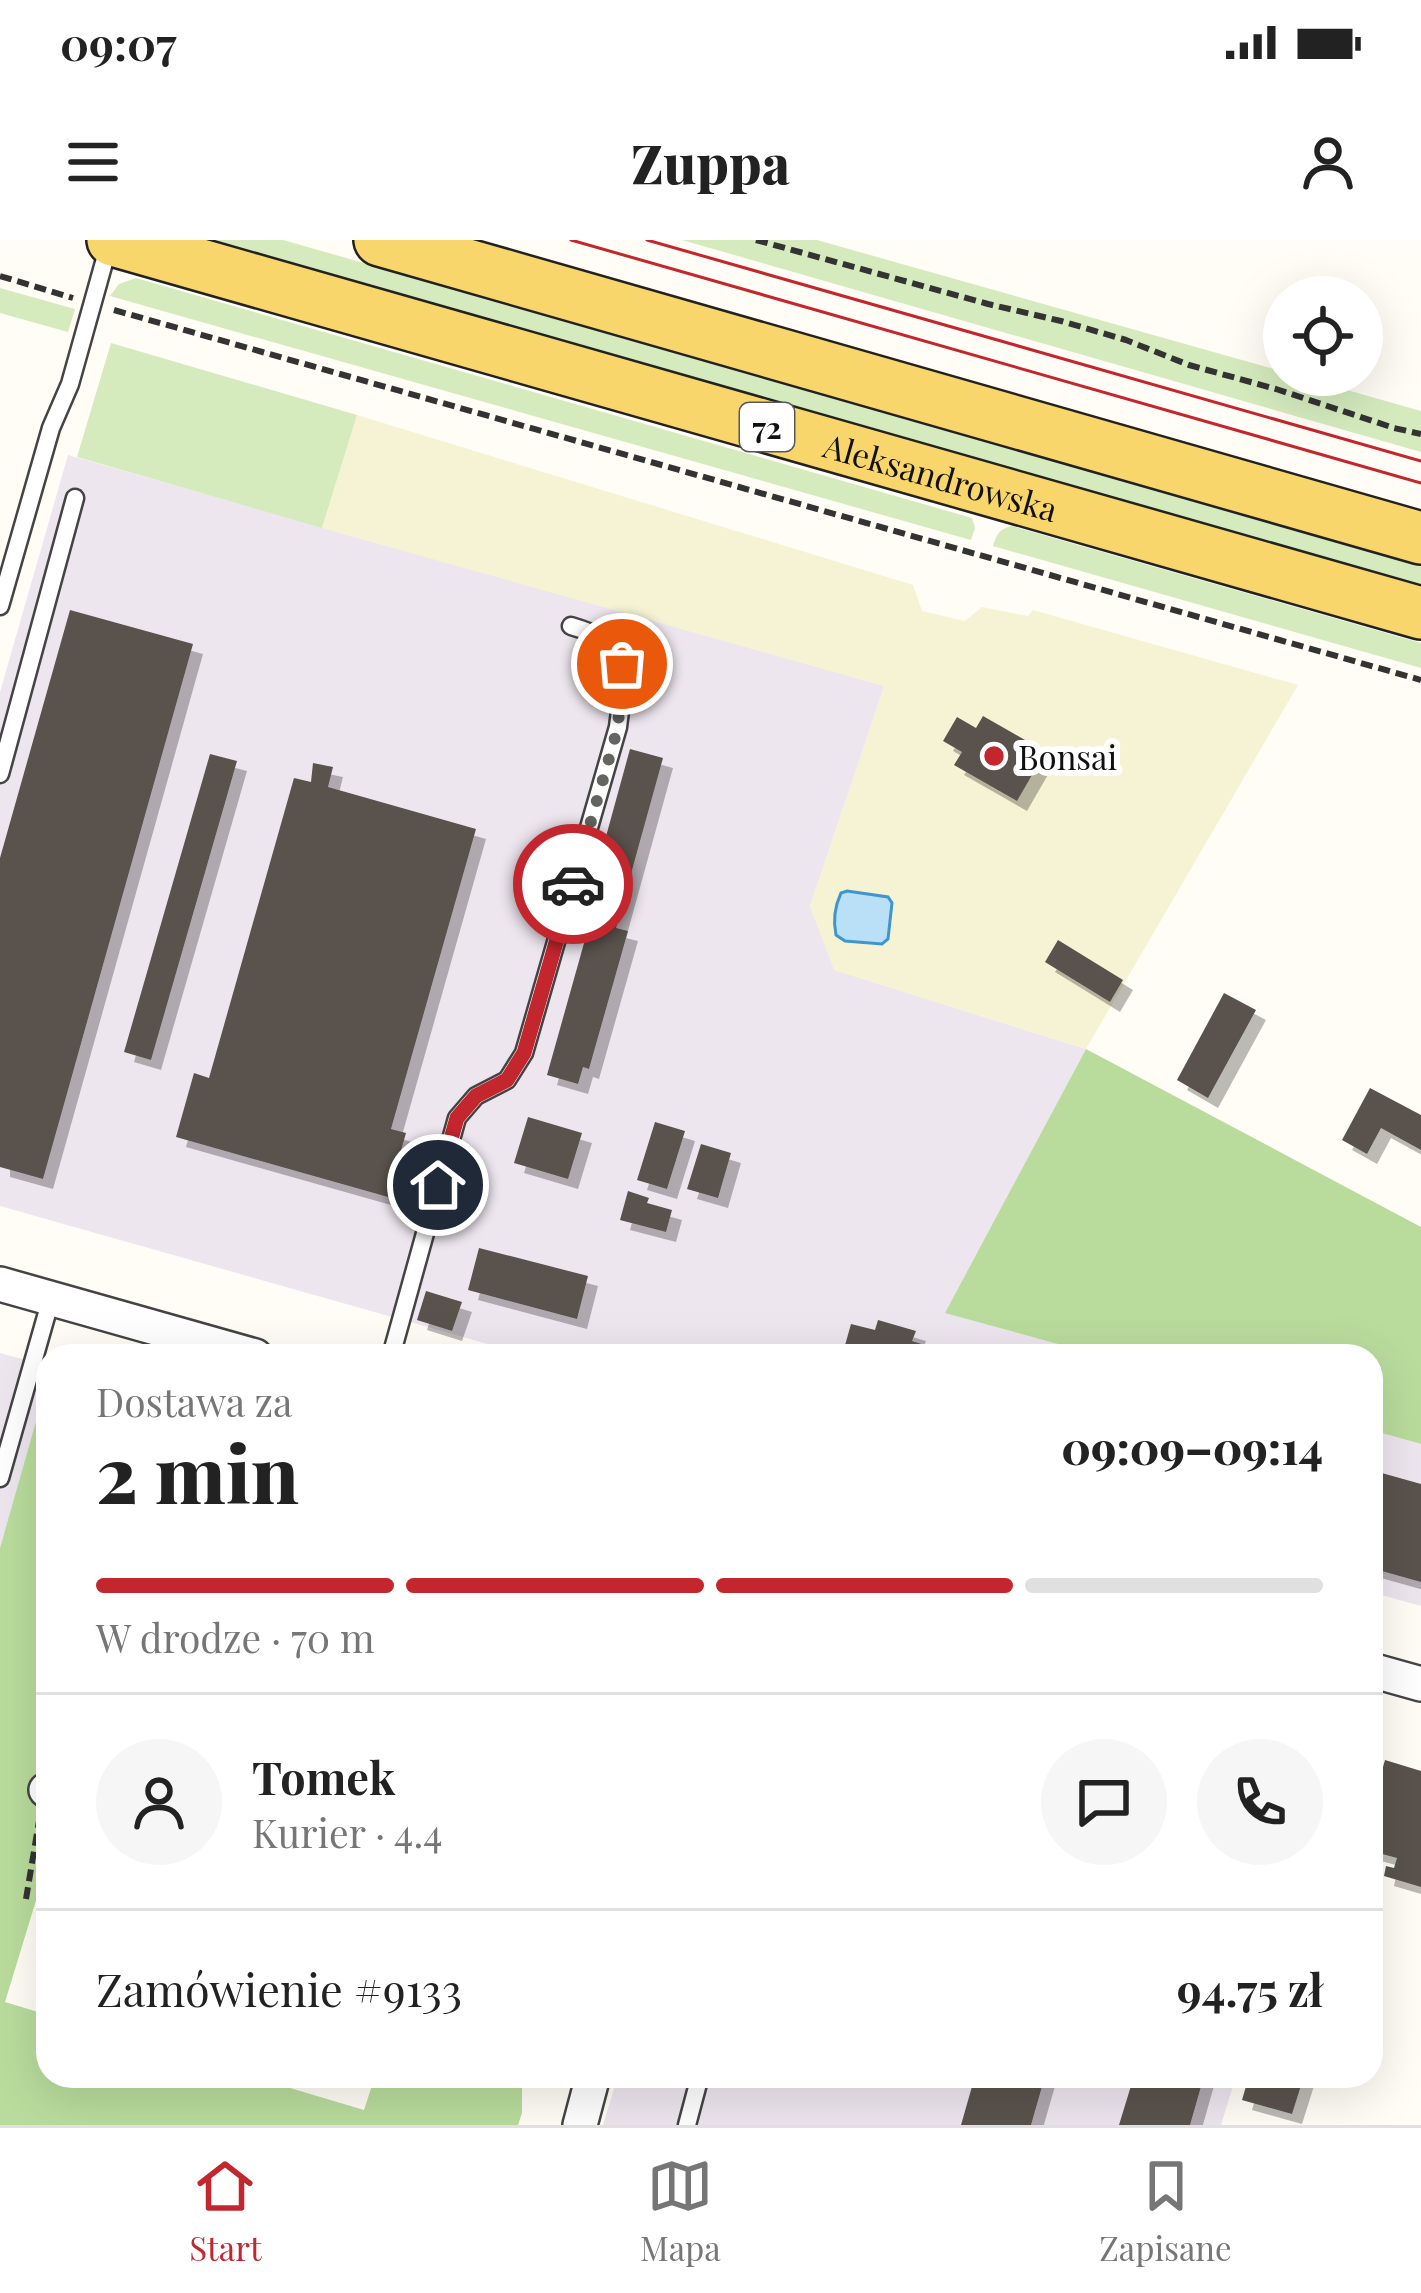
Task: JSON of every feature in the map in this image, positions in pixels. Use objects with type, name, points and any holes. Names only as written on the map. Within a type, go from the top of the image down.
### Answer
[{"type":"main road","name":"Aleksandrowska","points":[[112,240],[1421,613]]},
{"type":"main road","name":"72","points":[[380,240],[1421,538]]},
{"type":"street","points":[[0,1284],[212,1344]]},
{"type":"street","points":[[1383,1673],[1421,1684]]},
{"type":"street","points":[[580,2125],[590,2088]]},
{"type":"lane","points":[[0,607],[112,240]]},
{"type":"lane","points":[[0,774],[75,498]]},
{"type":"lane","points":[[395,1344],[457,1118],[476,1096],[507,1080],[524,1053],[618,727],[622,664],[615,646],[598,634],[571,626]]},
{"type":"lane","points":[[38,1344],[51,1299]]},
{"type":"lane","points":[[0,1478],[36,1352]]},
{"type":"lane","points":[[687,2125],[697,2088]]},
{"type":"path","points":[[756,240],[1061,321],[1421,434]]},
{"type":"path","points":[[0,277],[1421,680]]},
{"type":"path","points":[[26,1899],[36,1848]]},
{"type":"shaded area","points":[[357,415],[913,585],[922,611],[965,621],[982,607],[1028,616],[1033,610],[1298,685],[1086,1049],[834,970],[810,906],[884,686],[322,528]]},
{"type":"shaded area","points":[[68,455],[885,686],[810,906],[835,970],[1086,1049],[946,1313],[1058,1344],[488,1344],[0,1206],[0,692]]},
{"type":"shaded area","points":[[0,1353],[36,1363],[36,1421],[0,1548]]},
{"type":"shaded area","points":[[1383,1433],[1421,1444],[1421,1606],[1383,1595]]},
{"type":"shaded area","points":[[614,2088],[1232,2088],[1221,2125],[603,2125]]},
{"type":"green space","points":[[210,240],[283,240],[1421,564],[1421,585]]},
{"type":"green space","points":[[682,240],[817,240],[1263,366],[1263,396],[1368,396],[1421,411],[1421,452]]},
{"type":"green space","points":[[136,278],[972,518],[975,528],[971,540],[110,296],[119,284]]},
{"type":"green space","points":[[0,288],[75,309],[68,332],[0,313]]},
{"type":"green space","points":[[111,343],[357,415],[322,528],[77,457]]},
{"type":"green space","points":[[1012,526],[1421,643],[1421,668],[993,546],[999,533]]},
{"type":"green space","points":[[1086,1049],[1421,1227],[1421,1444],[1383,1433],[1383,1344],[1057,1344],[945,1313]]},
{"type":"green space","points":[[36,1421],[36,1900],[5,2002],[36,2011],[36,2088],[290,2088],[364,2110],[371,2088],[522,2088],[518,2125],[0,2125],[0,1548]]},
{"type":"water","points":[[847,891],[888,897],[892,903],[888,939],[882,944],[845,941],[836,935],[837,903]]},
{"type":"building","points":[[70,610],[193,644],[43,1179],[0,1167],[0,858]]},
{"type":"building","points":[[983,716],[1032,744],[1025,755],[1039,763],[1017,801],[954,765],[962,752],[943,741],[957,717],[976,728]]},
{"type":"building","points":[[630,749],[663,758],[616,928],[628,931],[589,1069],[583,1067],[578,1084],[547,1075],[595,904],[588,902]]},
{"type":"building","points":[[210,754],[237,761],[151,1060],[124,1052]]},
{"type":"building","points":[[313,763],[333,767],[328,787],[476,829],[391,1129],[406,1133],[388,1197],[176,1137],[194,1073],[209,1078],[294,778],[311,782]]},
{"type":"building","points":[[1058,940],[1123,980],[1110,1002],[1045,962]]},
{"type":"building","points":[[1224,993],[1256,1010],[1208,1098],[1177,1080]]},
{"type":"building","points":[[1370,1088],[1421,1115],[1421,1150],[1381,1128],[1367,1154],[1342,1140]]},
{"type":"building","points":[[528,1117],[582,1133],[568,1179],[514,1163]]},
{"type":"building","points":[[655,1122],[685,1131],[667,1189],[637,1180]]},
{"type":"building","points":[[701,1144],[731,1153],[718,1198],[687,1189]]},
{"type":"building","points":[[628,1191],[672,1210],[666,1232],[620,1220]]},
{"type":"building","points":[[479,1248],[588,1276],[577,1319],[468,1290]]},
{"type":"building","points":[[426,1291],[462,1302],[452,1331],[417,1320]]},
{"type":"building","points":[[878,1320],[916,1331],[912,1341],[921,1344],[845,1344],[851,1324],[875,1330]]},
{"type":"building","points":[[1383,1473],[1421,1484],[1421,1582],[1383,1571]]},
{"type":"building","points":[[1385,1760],[1421,1771],[1421,1887],[1384,1876],[1386,1866],[1394,1868],[1397,1858],[1383,1854]]},
{"type":"building","points":[[972,2088],[1042,2088],[1031,2125],[961,2125]]},
{"type":"building","points":[[1130,2088],[1201,2088],[1190,2125],[1119,2125]]},
{"type":"building","points":[[1246,2088],[1300,2088],[1292,2114],[1242,2100]]},
{"type":"tram line","points":[[571,240],[1421,483]]},
{"type":"tram line","points":[[647,240],[1421,461]]},
{"type":"way so far","points":[[573,884],[618,727],[622,664]]},
{"type":"place","name":"Bonsai","points":[[994,756]]},
{"type":"route","points":[[438,1185],[457,1118],[476,1096],[507,1080],[524,1053],[573,884]]}]
